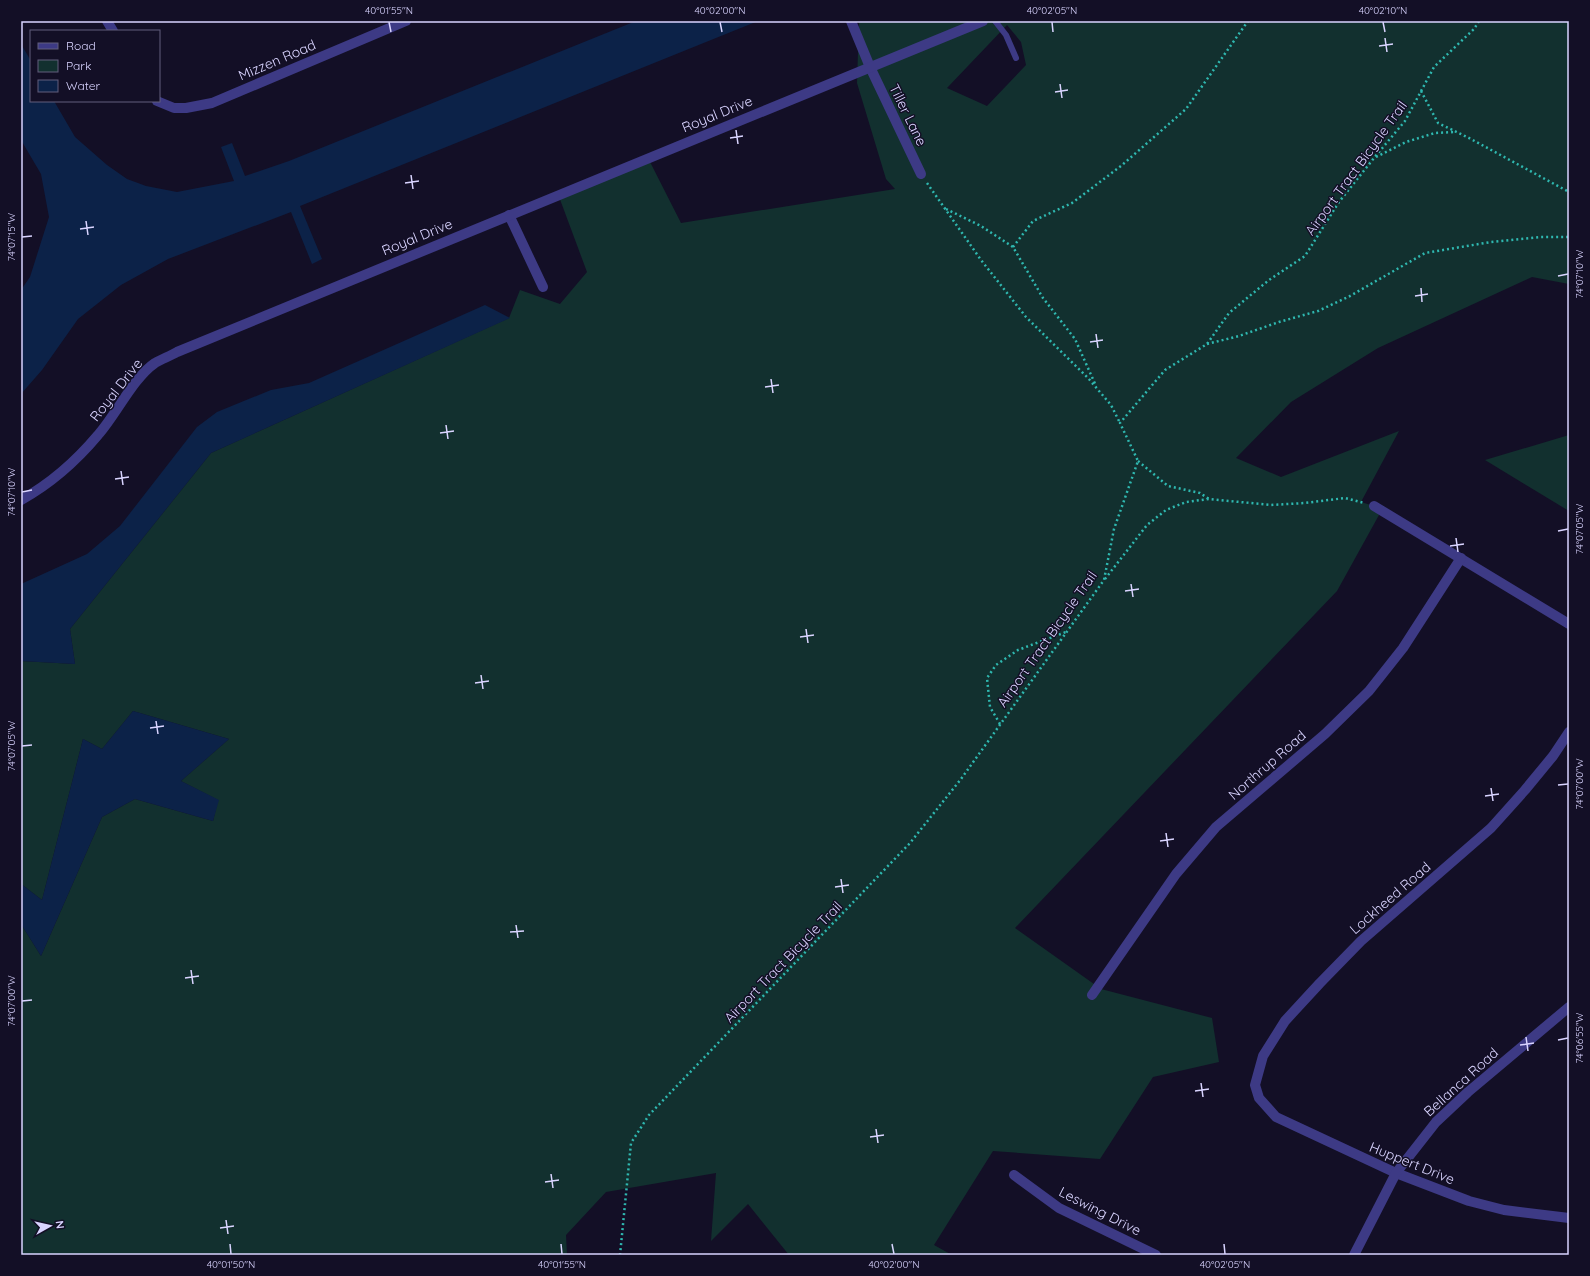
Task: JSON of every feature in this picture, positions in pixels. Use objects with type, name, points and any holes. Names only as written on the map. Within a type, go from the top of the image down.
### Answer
[{"type":"street","points":[[107,21],[112,30]]},
{"type":"street","name":"Mizzen Road","points":[[159,102],[174,108],[186,108],[212,103],[406,21]]},
{"type":"street","name":"Tiller Lane","points":[[851,21],[870,67],[921,174]]},
{"type":"street","points":[[870,67],[983,21]]},
{"type":"street","name":"Royal Drive","points":[[21,500],[78,457],[99,434],[139,379],[154,364],[177,352],[870,67]]},
{"type":"street","points":[[509,215],[543,287]]},
{"type":"street","points":[[1374,506],[1569,624]]},
{"type":"street","name":"Northrup Road","points":[[1092,995],[1176,874],[1216,827],[1324,734],[1369,691],[1403,648],[1460,558]]},
{"type":"street","name":"Lockheed Road","points":[[1259,1098],[1255,1085],[1263,1056],[1285,1021],[1320,982],[1361,941],[1491,828],[1553,756],[1569,732]]},
{"type":"street","name":"Bellanca Road","points":[[1354,1255],[1396,1173],[1436,1122],[1468,1092],[1569,1007]]},
{"type":"street","name":"Huppert Drive","points":[[1259,1098],[1276,1117],[1396,1173],[1469,1201],[1504,1210],[1569,1218]]},
{"type":"street","name":"Leswing Drive","points":[[1014,1175],[1059,1208],[1156,1255]]},
{"type":"lane","points":[[995,21],[1006,35],[1016,58]]},
{"type":"path","points":[[1013,247],[1033,221],[1072,203],[1121,166],[1186,109],[1248,21]]},
{"type":"path","name":"Airport Tract Bicycle Trail","points":[[1120,423],[1165,370],[1207,344],[1229,314],[1269,280],[1305,256],[1340,202],[1405,121],[1434,67],[1474,29],[1479,21]]},
{"type":"path","points":[[1421,91],[1438,123],[1569,192]]},
{"type":"path","points":[[1374,158],[1406,142],[1435,132],[1456,132]]},
{"type":"path","points":[[921,174],[981,260],[1026,317],[1097,388],[1111,405],[1138,461],[1168,486],[1200,493],[1210,500]]},
{"type":"path","points":[[946,209],[981,226],[1013,247],[1044,298],[1075,339],[1097,388]]},
{"type":"path","points":[[1207,344],[1318,312],[1350,296],[1425,253],[1492,242],[1540,237],[1569,237]]},
{"type":"path","name":"Airport Tract Bicycle Trail","points":[[620,1255],[631,1143],[649,1115],[910,843],[961,779],[1104,580],[1114,529],[1138,461]]},
{"type":"path","points":[[1104,580],[1147,525],[1166,510],[1186,502],[1210,500],[1271,505],[1346,498],[1374,506]]},
{"type":"path","points":[[1000,724],[990,707],[987,678],[996,665],[1018,650],[1066,632]]},
{"type":"green space","points":[[859,21],[1569,21],[1569,284],[1532,277],[1378,348],[1291,402],[1236,458],[1281,477],[1399,431],[1361,502],[1374,506],[1379,515],[1337,591],[1015,928],[1101,989],[1212,1018],[1219,1062],[1153,1077],[1100,1159],[993,1151],[934,1245],[952,1255],[789,1255],[748,1204],[711,1241],[716,1173],[606,1192],[566,1235],[567,1255],[21,1255],[21,924],[41,956],[102,817],[135,799],[213,821],[218,800],[181,781],[229,739],[133,711],[102,749],[83,739],[42,900],[21,884],[21,661],[75,664],[70,629],[211,453],[509,318],[520,290],[560,304],[587,272],[558,194],[648,158],[681,223],[895,189],[886,179],[857,83]],"holes":[[[1007,25],[1021,42],[1026,65],[987,106],[947,88]]]},
{"type":"green space","points":[[1569,435],[1569,511],[1485,460]]},
{"type":"water","points":[[636,21],[758,21],[300,206],[322,259],[312,264],[291,212],[168,259],[121,285],[78,319],[42,370],[21,394],[21,290],[30,277],[49,217],[41,174],[21,140],[21,44],[30,59],[30,102],[55,102],[75,137],[107,165],[127,179],[146,186],[177,192],[234,181],[221,147],[232,143],[245,176],[289,161]]},
{"type":"water","points":[[485,305],[510,318],[211,453],[70,629],[75,664],[21,661],[21,584],[87,554],[120,526],[197,427],[217,412],[271,390],[309,383]]},
{"type":"water","points":[[133,711],[229,739],[181,781],[219,800],[213,821],[135,799],[102,817],[41,956],[21,924],[21,884],[42,900],[83,739],[102,749]]}]
